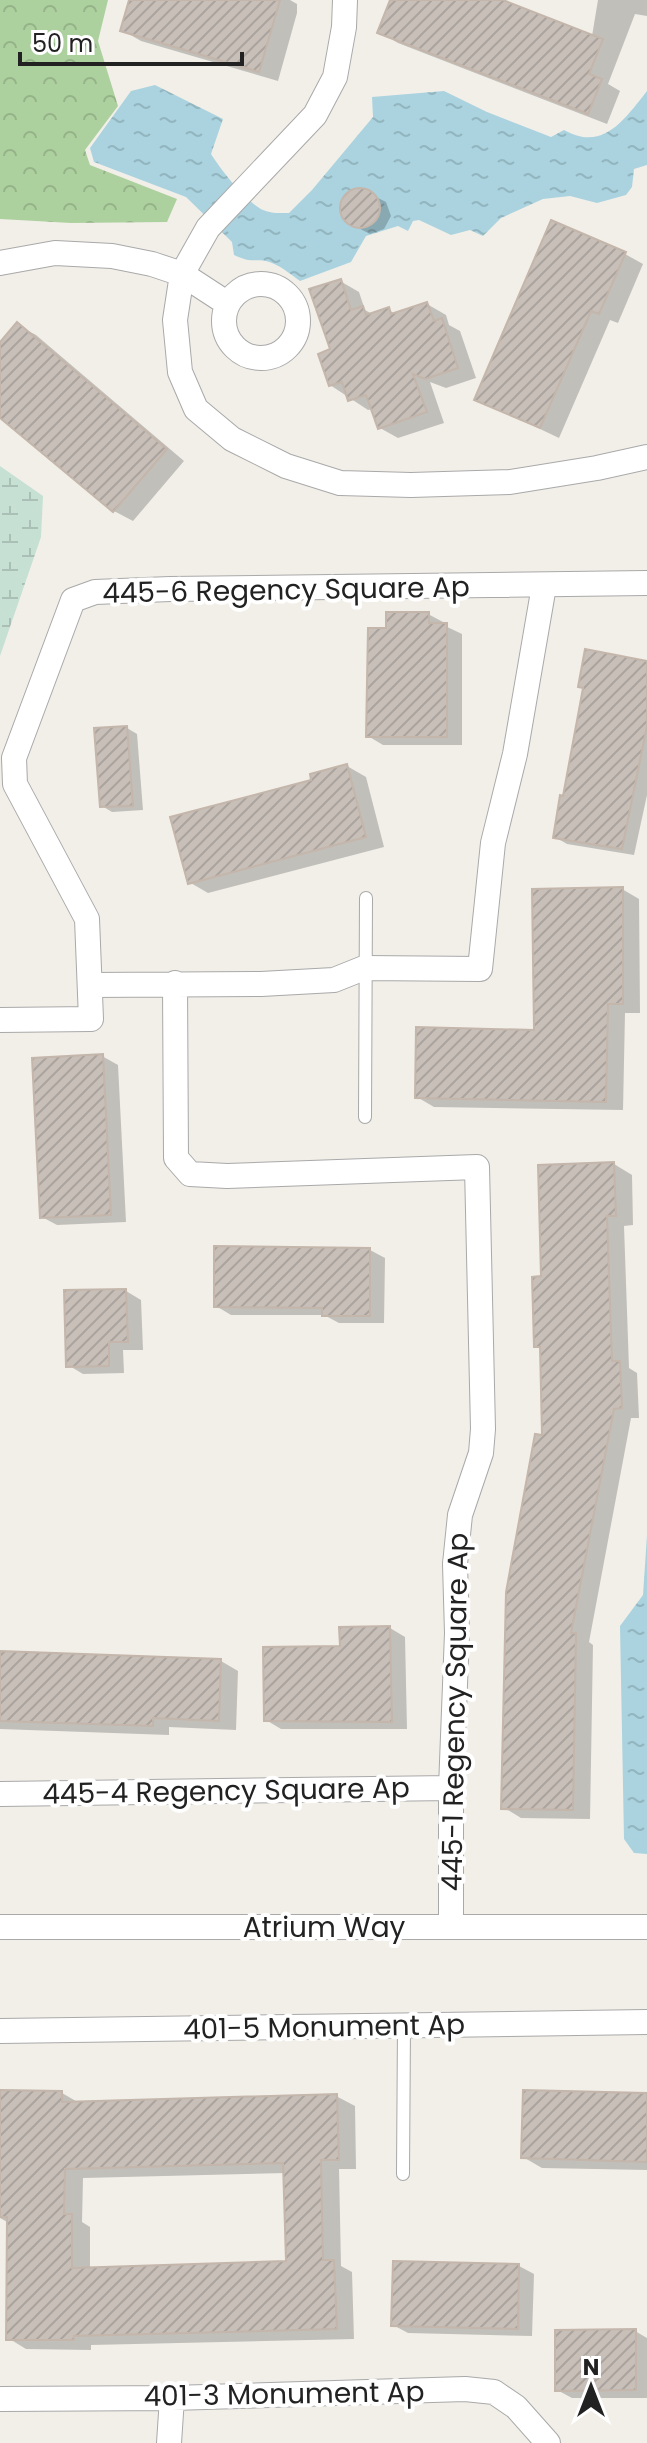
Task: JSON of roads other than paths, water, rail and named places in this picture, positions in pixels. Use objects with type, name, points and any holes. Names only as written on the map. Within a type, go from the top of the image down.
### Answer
[{"type":"street","points":[[345,0],[344,27],[335,77],[315,115],[208,228],[182,274],[175,320],[180,372],[196,409],[232,439],[286,466],[340,483],[411,485],[510,482],[647,457]]},
{"type":"street","points":[[0,263],[55,253],[112,256],[182,274],[228,304]]},
{"type":"street","name":"445-6 Regency Square Ap","points":[[5,783],[73,600],[95,592],[647,583]]},
{"type":"street","points":[[91,985],[261,984],[334,980],[364,968],[480,969],[493,843],[515,754],[544,586]]},
{"type":"street","points":[[0,1020],[91,1019],[87,919],[5,783]]},
{"type":"street","name":"445-1 Regency Square Ap","points":[[175,983],[176,1158],[190,1174],[227,1176],[477,1167],[483,1429],[481,1453],[460,1515],[455,1564],[457,1633],[451,1788],[451,1927]]},
{"type":"street","name":"445-4 Regency Square Ap","points":[[0,1794],[451,1788]]},
{"type":"street","name":"Atrium Way","points":[[0,1927],[647,1927]]},
{"type":"street","name":"401-5 Monument Ap","points":[[0,2031],[647,2022]]},
{"type":"street","name":"401-3 Monument Ap","points":[[0,2399],[172,2398],[465,2389],[494,2392],[516,2407],[548,2443]]},
{"type":"street","points":[[169,2443],[172,2398]]},
{"type":"lane","points":[[365,1117],[366,898]]},
{"type":"lane","points":[[403,2174],[404,2026]]},
{"type":"water","points":[[155,85],[223,119],[211,154],[249,200],[273,213],[289,213],[312,190],[373,117],[372,97],[444,91],[551,137],[564,130],[590,137],[612,130],[647,91],[647,165],[634,169],[632,187],[626,195],[597,203],[570,196],[543,199],[501,218],[483,236],[470,230],[451,235],[419,220],[413,221],[408,231],[398,226],[366,236],[351,262],[300,281],[271,262],[234,255],[232,242],[186,197],[94,162],[90,148],[131,91]]},
{"type":"water","points":[[647,1535],[647,1854],[634,1853],[624,1839],[620,1626],[643,1595]]}]
